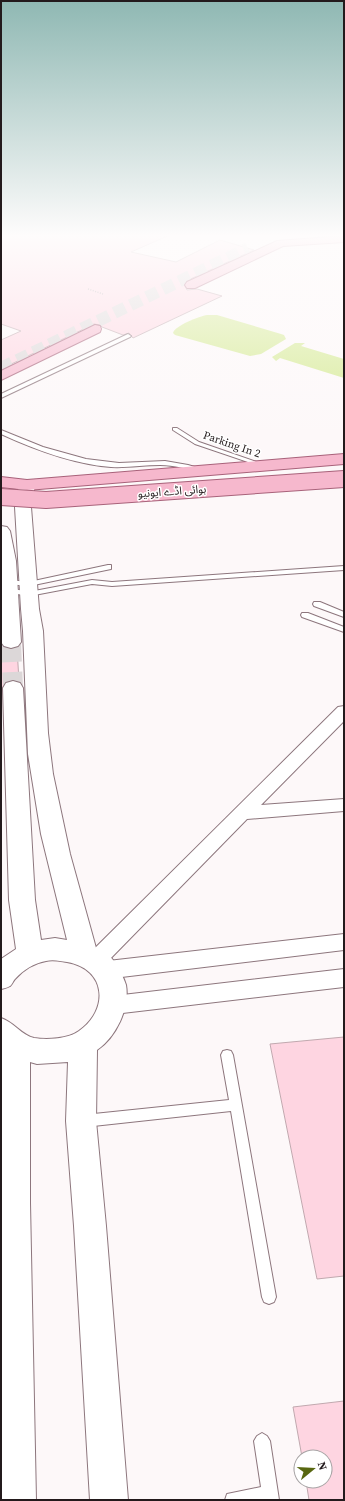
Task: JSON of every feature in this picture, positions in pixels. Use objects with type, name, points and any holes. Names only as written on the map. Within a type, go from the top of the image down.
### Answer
[{"type":"main road","points":[[1,376],[95,329]]},
{"type":"main road","name":"ہوائی اڈے ایونیو","points":[[1,489],[27,485],[344,459]]},
{"type":"main road","name":"ہوائی اڈے ایونیو","points":[[1,489],[46,500],[344,480]]},
{"type":"street","points":[[27,485],[23,507],[19,587],[10,637],[33,631]]},
{"type":"street","points":[[1,531],[7,561],[19,587],[33,631],[40,761],[44,794],[55,845],[95,961],[112,981],[114,994],[114,1005],[107,1021],[97,1034],[83,1043],[67,1050],[48,1053],[32,1050],[9,1037]]},
{"type":"street","points":[[13,688],[22,900],[30,954]]},
{"type":"street","points":[[95,961],[344,711]]},
{"type":"street","points":[[244,813],[344,805]]},
{"type":"street","points":[[1,978],[15,962],[30,954],[48,949],[67,949],[95,961],[344,942]]},
{"type":"street","points":[[114,1005],[344,978]]},
{"type":"street","points":[[9,1037],[14,1203],[17,1500]]},
{"type":"street","points":[[83,1043],[81,1121],[91,1234],[109,1500]]},
{"type":"lane","points":[[1,396],[128,336]]},
{"type":"lane","name":"Parking In 2","points":[[175,429],[197,443],[262,465]]},
{"type":"lane","points":[[1,432],[79,460],[98,464],[132,465],[164,463],[183,465],[202,470]]},
{"type":"lane","points":[[19,587],[108,567]]},
{"type":"lane","points":[[19,587],[92,582],[112,584],[344,568]]},
{"type":"lane","points":[[317,604],[344,615]]},
{"type":"lane","points":[[305,615],[344,630]]},
{"type":"lane","points":[[227,1055],[269,1297]]},
{"type":"lane","points":[[81,1121],[236,1104]]},
{"type":"lane","points":[[233,1500],[271,1497],[262,1441]]},
{"type":"green space","points":[[207,315],[217,315],[281,334],[284,335],[286,339],[261,354],[250,356],[175,335],[173,333],[174,330],[182,324]]},
{"type":"green space","points":[[295,343],[305,343],[301,346],[344,359],[344,378],[280,358],[276,361],[272,357]]},
{"type":"building","points":[[1,304],[205,304],[133,338],[129,333],[123,335],[94,324],[1,369],[1,340],[21,331],[1,324]]},
{"type":"building","points":[[1,644],[4,647],[11,649],[17,648],[19,681],[13,680],[6,682],[1,690]]},
{"type":"building","points":[[344,1037],[344,1276],[317,1279],[270,1044]]},
{"type":"building","points":[[344,1401],[344,1500],[309,1500],[307,1489],[333,1489],[333,1449],[301,1449],[293,1407]]},
{"type":"tunnel","points":[[1,368],[133,304]]},
{"type":"tunnel","points":[[11,642],[13,688]]}]
